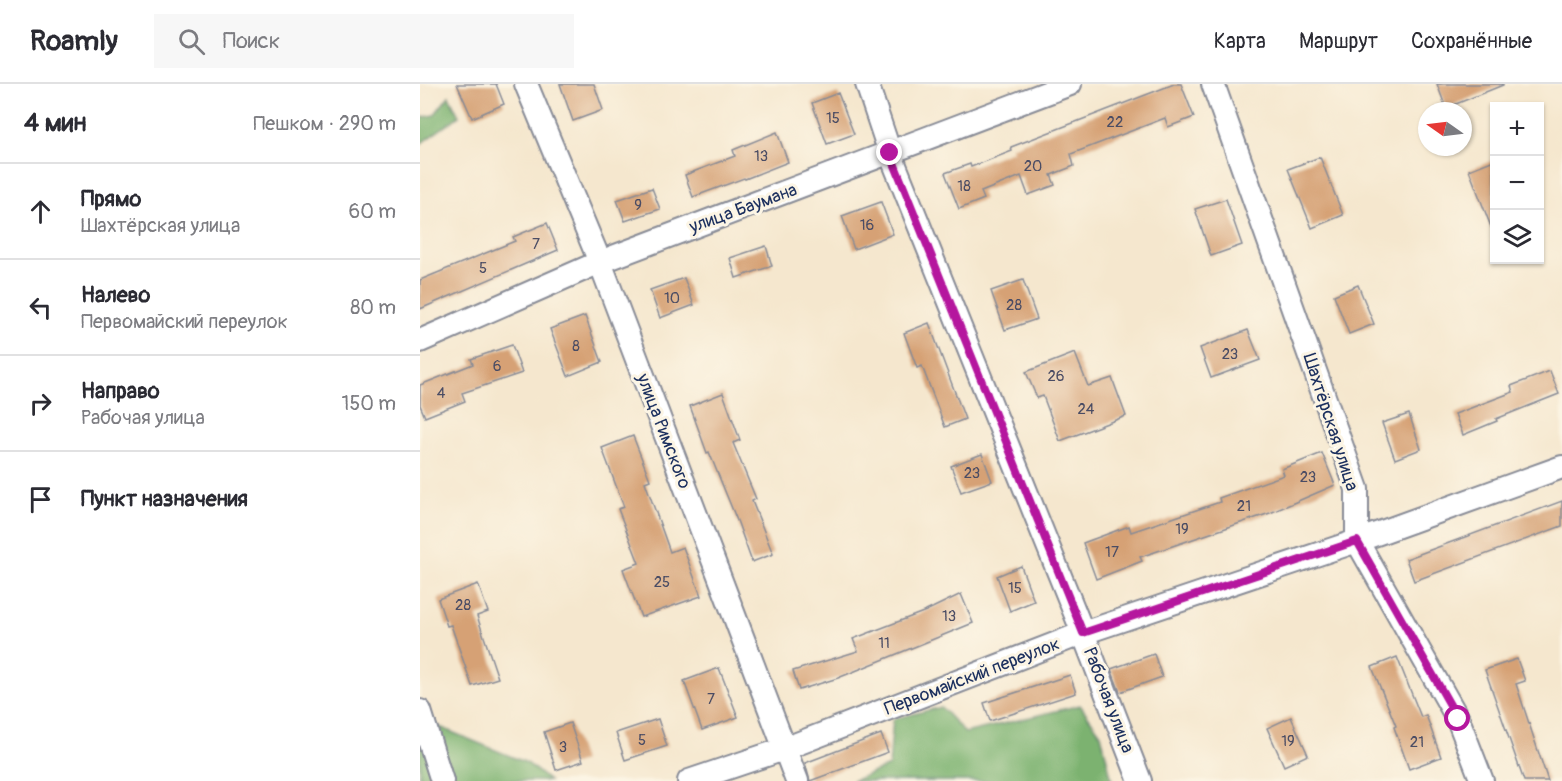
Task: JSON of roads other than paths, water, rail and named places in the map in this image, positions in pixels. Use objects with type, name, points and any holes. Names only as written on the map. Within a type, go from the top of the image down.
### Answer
[{"type":"street","name":"улица Римского","points":[[526,84],[600,262],[797,781]]},
{"type":"street","name":"Рабочая улица","points":[[867,84],[890,153],[1140,781]]},
{"type":"street","name":"улица Баумана","points":[[420,341],[600,262],[1070,84]]},
{"type":"street","name":"Шахтёрская улица","points":[[1213,84],[1357,489],[1357,541],[1458,719],[1482,781]]},
{"type":"street","name":"Первомайский переулок","points":[[689,781],[784,749],[1083,633],[1357,541],[1562,467]]},
{"type":"street","points":[[420,711],[442,781]]}]
